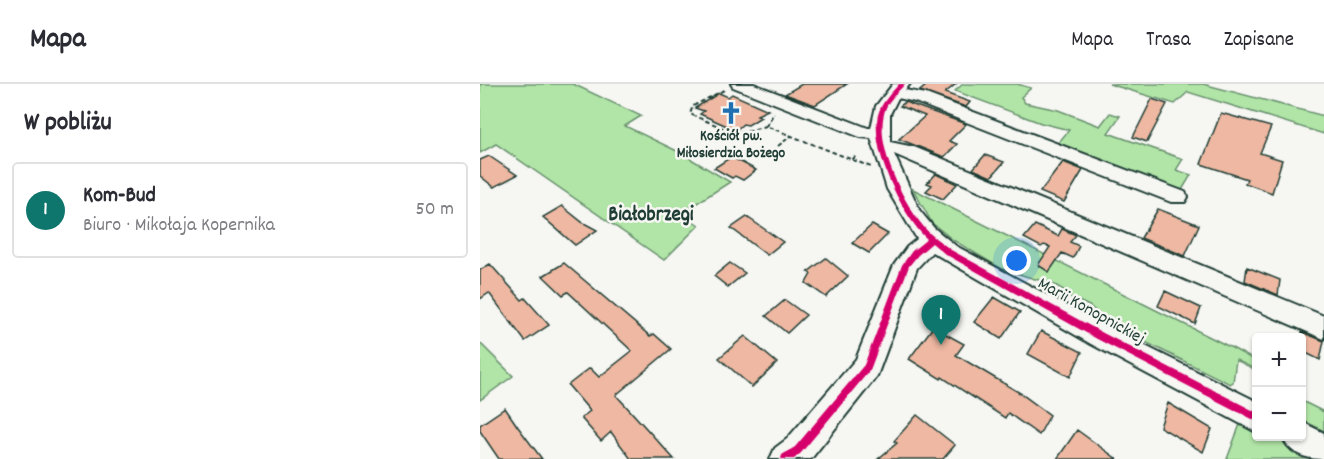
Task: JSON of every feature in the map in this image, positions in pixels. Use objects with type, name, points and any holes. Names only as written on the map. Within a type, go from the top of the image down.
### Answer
[{"type":"street","points":[[770,102],[784,84]]},
{"type":"street","points":[[734,87],[770,102],[866,133],[1324,328]]},
{"type":"street","points":[[880,140],[881,114],[885,104],[902,89],[920,98],[1178,197]]},
{"type":"street","name":"Marii Konopnickiej","points":[[880,140],[907,206],[921,229],[948,252],[1100,336],[1252,414]]},
{"type":"street","points":[[786,459],[798,450],[867,366],[899,282],[915,253],[932,239]]},
{"type":"street","points":[[1306,441],[1324,450]]},
{"type":"path","points":[[734,87],[717,92],[693,106],[690,114],[737,134],[766,126],[879,170]]},
{"type":"path","points":[[766,126],[770,102]]},
{"type":"path","points":[[777,146],[791,136]]},
{"type":"path","points":[[852,160],[858,155]]},
{"type":"green space","points":[[480,84],[573,84],[641,116],[625,126],[679,152],[730,182],[681,213],[699,225],[664,260],[496,144],[480,153]]},
{"type":"green space","points":[[963,84],[1017,84],[1031,88],[1021,97],[1025,103],[1058,110],[1100,126],[1110,113],[1120,116],[1108,133],[1183,159],[1176,170],[1191,175],[1179,195],[1054,148],[1069,130],[1041,123],[955,91]]},
{"type":"green space","points":[[1109,84],[1203,84],[1324,116],[1324,134],[1188,92],[1175,104]]},
{"type":"green space","points":[[913,189],[1234,349],[1252,359],[1252,368],[1236,360],[1233,382],[1230,384],[1119,329],[1089,306],[1068,296],[1070,294],[1055,285],[1002,269],[953,240],[932,223]]},
{"type":"green space","points":[[480,343],[513,376],[480,400]]},
{"type":"green space","points":[[1306,403],[1324,412],[1324,431],[1306,422]]},
{"type":"green space","points":[[1245,411],[1252,415],[1252,441],[1290,441],[1317,459],[1227,459]]},
{"type":"building","points":[[802,84],[847,84],[815,105],[785,94]]},
{"type":"building","points":[[928,84],[956,84],[945,93],[970,102],[966,107],[920,91]]},
{"type":"building","name":"Kościół pw. Miłosierdzia Bożego","points":[[719,93],[728,97],[732,94],[768,110],[757,115],[761,117],[748,125],[743,124],[736,130],[700,114],[704,111],[695,108]]},
{"type":"building","points":[[1152,99],[1167,104],[1147,142],[1133,137]]},
{"type":"building","points":[[905,102],[966,124],[949,141],[957,144],[944,157],[899,139],[925,116],[900,106]]},
{"type":"building","points":[[1221,113],[1271,127],[1260,153],[1282,160],[1272,193],[1245,183],[1247,179],[1201,164]]},
{"type":"building","points":[[985,155],[1004,162],[991,177],[973,169]]},
{"type":"building","points":[[489,156],[517,175],[494,187],[480,176],[480,160]]},
{"type":"building","points":[[731,157],[756,170],[743,180],[735,176],[732,178],[714,168]]},
{"type":"building","points":[[1063,162],[1083,170],[1064,202],[1040,192]]},
{"type":"building","points":[[936,174],[957,184],[943,199],[926,191],[932,185],[927,183]]},
{"type":"building","points":[[562,206],[582,222],[597,230],[575,245],[543,217]]},
{"type":"building","points":[[1158,209],[1199,225],[1185,256],[1141,238]]},
{"type":"building","points":[[747,217],[783,242],[767,255],[731,228]]},
{"type":"building","points":[[872,225],[888,234],[869,253],[852,243]]},
{"type":"building","points":[[1035,225],[1058,236],[1062,229],[1076,235],[1070,242],[1079,246],[1073,258],[1062,253],[1049,272],[1038,265],[1050,247],[1044,245],[1041,247],[1024,238]]},
{"type":"building","points":[[826,258],[848,276],[826,297],[806,283],[811,274],[808,272]]},
{"type":"building","points":[[564,263],[650,336],[654,334],[671,349],[616,395],[674,459],[631,459],[611,432],[601,441],[581,418],[590,411],[568,385],[590,368],[599,377],[632,351],[568,292],[563,295],[543,276]]},
{"type":"building","points":[[730,263],[745,273],[728,287],[714,276]]},
{"type":"building","points":[[490,264],[522,300],[525,298],[549,325],[525,341],[489,293],[480,299],[480,270]]},
{"type":"building","points":[[1247,267],[1280,280],[1278,295],[1245,281]]},
{"type":"building","points":[[1165,291],[1201,308],[1195,324],[1158,306]]},
{"type":"building","points":[[994,297],[1020,312],[1001,339],[974,322]]},
{"type":"building","points":[[785,300],[806,315],[787,333],[766,316]]},
{"type":"building","points":[[933,327],[964,344],[956,355],[1020,393],[1050,415],[1039,435],[1008,413],[1005,418],[942,377],[941,379],[909,359]]},
{"type":"building","points":[[1041,331],[1082,352],[1070,377],[1028,354]]},
{"type":"building","points":[[1306,334],[1324,341],[1320,360],[1306,353]]},
{"type":"building","points":[[745,336],[777,363],[752,387],[719,358]]},
{"type":"building","points":[[1168,403],[1212,429],[1203,452],[1160,427]]},
{"type":"building","points":[[505,408],[542,459],[499,459],[480,431],[480,425]]},
{"type":"building","points":[[917,415],[955,445],[943,459],[878,459],[897,443],[894,441]]},
{"type":"building","points":[[1077,430],[1117,459],[1057,459]]},
{"type":"cycle path","points":[[902,84],[882,110],[879,126],[881,141],[897,189],[913,217],[930,237],[948,252],[1100,336],[1252,415]]},
{"type":"cycle path","points":[[786,459],[798,450],[867,367],[906,265],[915,253],[932,239]]},
{"type":"place","name":"Kościół pw. Miłosierdzia Bożego","points":[[731,113]]},
{"type":"place","name":"Kom-Bud","points":[[941,345]]},
{"type":"district","name":"Białobrzegi","points":[[651,216]]}]
